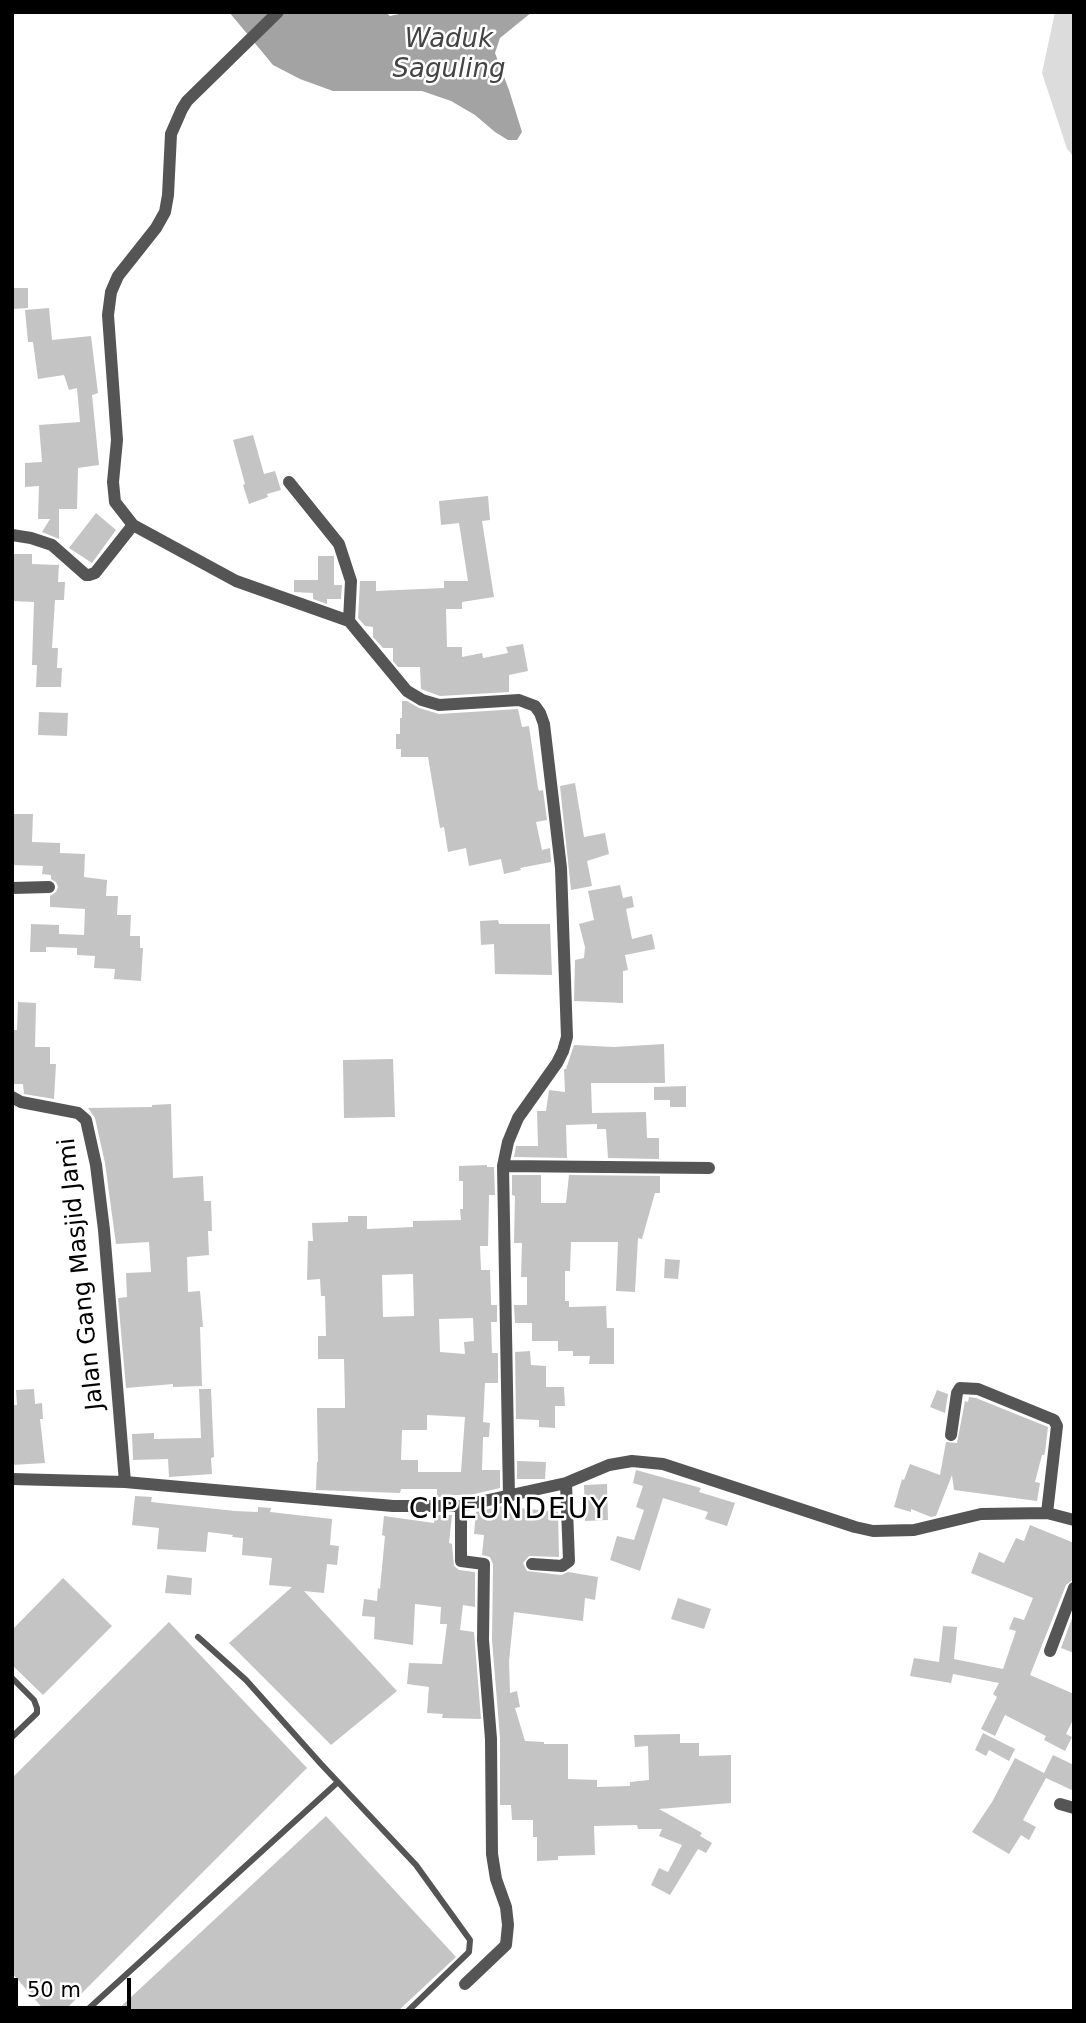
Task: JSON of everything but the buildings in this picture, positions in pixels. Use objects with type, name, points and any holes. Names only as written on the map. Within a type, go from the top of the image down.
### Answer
[{"type":"street","points":[[278,12],[187,101],[172,134],[165,212],[156,228],[118,276],[111,292],[108,315],[117,439],[113,482],[116,502],[133,525],[236,581],[349,621],[414,696],[439,705],[519,700],[535,706],[544,724],[561,868],[566,1037],[564,1051],[557,1063],[518,1118],[508,1142],[503,1166],[509,1497]]},
{"type":"street","points":[[289,482],[339,544],[351,581],[349,621]]},
{"type":"street","points":[[12,535],[52,545],[89,575],[95,573],[133,525]]},
{"type":"street","points":[[12,888],[49,887]]},
{"type":"street","name":"Jalan Gang Masjid Jami","points":[[12,1097],[21,1102],[78,1112],[86,1119],[96,1165],[112,1313],[125,1482]]},
{"type":"street","points":[[503,1166],[709,1168]]},
{"type":"street","points":[[951,1435],[960,1388],[978,1389],[1054,1420],[1056,1426],[1047,1513]]},
{"type":"street","points":[[12,1479],[125,1482],[393,1506],[461,1506],[566,1483],[609,1465],[632,1461],[663,1464],[873,1531],[914,1530],[981,1514],[1047,1513],[1074,1520]]},
{"type":"street","points":[[532,1564],[562,1566],[569,1560],[566,1483]]},
{"type":"street","points":[[461,1506],[461,1561],[484,1564],[483,1640],[491,1739],[492,1854],[508,1925],[506,1945],[465,1984]]},
{"type":"street","points":[[1049,1651],[1074,1588]]},
{"type":"street","points":[[1060,1804],[1074,1808]]},
{"type":"lane","points":[[198,1637],[246,1680],[416,1864],[470,1940],[469,1952],[408,2011]]},
{"type":"lane","points":[[12,1678],[34,1700],[37,1708],[37,1713],[12,1737]]},
{"type":"lane","points":[[86,2011],[338,1782]]},
{"type":"shaded area","points":[[1055,12],[1074,12],[1074,157],[1067,149],[1042,73]]},
{"type":"water","name":"Waduk Saguling","points":[[229,12],[385,12],[390,16],[408,12],[532,12],[500,38],[495,53],[522,132],[517,140],[508,140],[451,101],[422,91],[333,91],[300,79],[273,65]]},
{"type":"district","name":"CIPEUNDEUY","points":[[509,1511]]}]
